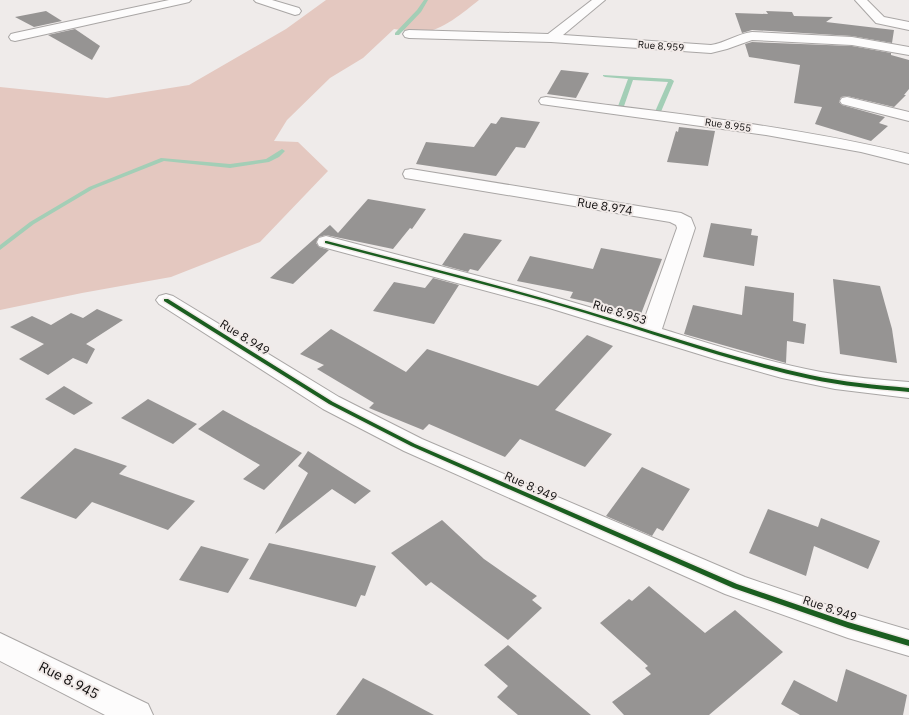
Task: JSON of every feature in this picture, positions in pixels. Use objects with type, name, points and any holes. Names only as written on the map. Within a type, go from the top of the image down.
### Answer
[{"type":"street","points":[[15,36],[185,0]]},
{"type":"street","points":[[260,0],[295,11]]},
{"type":"street","points":[[552,38],[599,0]]},
{"type":"street","points":[[861,0],[880,20],[909,26]]},
{"type":"street","name":"Rue 8.959","points":[[409,34],[552,38],[711,49],[727,46],[744,37],[752,36],[852,41],[909,51]]},
{"type":"street","name":"Rue 8.955","points":[[546,101],[766,130],[882,152],[909,159]]},
{"type":"street","points":[[847,101],[909,117]]},
{"type":"street","name":"Rue 8.974","points":[[411,174],[675,217],[685,222],[686,228],[650,332]]},
{"type":"street","name":"Rue 8.953","points":[[326,242],[504,288],[728,356],[810,377],[863,386],[909,390]]},
{"type":"street","name":"Rue 8.949","points":[[166,300],[331,402],[412,445],[735,586],[848,625],[909,643]]},
{"type":"street","name":"Rue 8.945","points":[[0,646],[137,715]]},
{"type":"shaded area","points":[[326,0],[479,0],[467,10],[437,29],[422,32],[394,29],[363,58],[330,78],[287,120],[274,141],[298,142],[328,171],[260,242],[171,277],[0,310],[0,87],[107,98],[189,85],[286,29]]},
{"type":"building","points":[[46,11],[62,21],[34,27],[15,17]]},
{"type":"building","points":[[766,11],[792,12],[794,16],[833,17],[826,22],[894,30],[892,43],[852,36],[752,30],[742,33],[735,13],[768,14]]},
{"type":"building","points":[[75,29],[100,46],[92,60],[48,35]]},
{"type":"building","points":[[752,42],[852,46],[891,53],[891,55],[909,60],[909,89],[904,95],[906,95],[894,107],[847,96],[841,97],[839,102],[842,105],[885,117],[879,123],[888,126],[871,141],[815,124],[822,107],[794,103],[800,65],[749,57],[745,44]]},
{"type":"building","points":[[561,70],[589,73],[576,98],[547,94]]},
{"type":"building","points":[[501,117],[540,122],[525,148],[516,147],[496,176],[416,164],[426,142],[474,147],[491,123],[496,124]]},
{"type":"building","points":[[679,127],[715,131],[708,166],[667,162],[676,131],[678,132]]},
{"type":"building","points":[[368,199],[426,209],[412,229],[410,228],[393,249],[326,235],[319,237],[316,243],[319,247],[329,250],[293,284],[270,278],[330,225],[338,233]]},
{"type":"building","points":[[711,223],[752,229],[751,235],[758,236],[754,266],[703,257]]},
{"type":"building","points":[[464,233],[502,240],[478,271],[470,269],[468,272],[442,265]]},
{"type":"building","points":[[601,248],[662,259],[641,314],[570,298],[573,292],[517,281],[530,256],[593,269]]},
{"type":"building","points":[[433,278],[459,285],[434,324],[373,311],[394,282],[425,288]]},
{"type":"building","points":[[833,279],[880,286],[892,329],[897,363],[840,354]]},
{"type":"building","points":[[745,286],[794,293],[793,321],[806,324],[804,344],[787,341],[786,363],[684,334],[693,305],[742,315]]},
{"type":"building","points":[[97,309],[123,320],[86,344],[95,349],[87,364],[73,358],[48,375],[19,359],[44,344],[10,327],[32,316],[51,325],[71,313],[83,318]]},
{"type":"building","points":[[331,329],[406,372],[427,349],[538,386],[587,335],[613,346],[555,410],[612,434],[585,467],[520,439],[505,457],[429,424],[423,430],[369,408],[374,403],[317,369],[324,365],[300,354]]},
{"type":"building","points":[[64,386],[93,403],[74,415],[45,399]]},
{"type":"building","points":[[148,399],[197,424],[173,444],[121,418]]},
{"type":"building","points":[[223,410],[302,453],[264,490],[243,479],[260,465],[198,429]]},
{"type":"building","points":[[75,448],[127,466],[119,474],[195,501],[168,530],[92,502],[76,519],[20,498]]},
{"type":"building","points":[[308,451],[371,491],[355,504],[332,489],[275,534],[308,473],[298,466]]},
{"type":"building","points":[[642,467],[690,489],[663,531],[657,528],[652,536],[606,516]]},
{"type":"building","points":[[768,509],[818,527],[821,518],[880,541],[868,569],[814,546],[806,576],[749,553]]},
{"type":"building","points":[[442,520],[484,559],[537,596],[532,600],[542,608],[508,640],[431,582],[426,586],[391,553]]},
{"type":"building","points":[[269,543],[376,566],[365,596],[361,595],[356,607],[249,579]]},
{"type":"building","points":[[201,546],[249,559],[228,593],[179,580]]},
{"type":"building","points":[[649,586],[705,633],[735,610],[783,652],[709,715],[624,715],[612,702],[651,674],[645,668],[648,666],[600,623],[629,599],[632,601]]},
{"type":"building","points":[[508,645],[591,715],[518,715],[497,697],[508,686],[484,665]]},
{"type":"building","points":[[846,669],[907,695],[903,715],[800,715],[781,704],[794,680],[837,702]]},
{"type":"building","points":[[363,678],[385,689],[434,715],[336,715]]},
{"type":"waterway","points":[[397,34],[419,11],[426,0]]},
{"type":"waterway","points":[[605,76],[671,81],[657,114]]},
{"type":"waterway","points":[[620,109],[631,78]]},
{"type":"waterway","points":[[0,248],[32,223],[91,188],[163,159],[230,166],[267,161],[277,156],[282,151]]},
{"type":"cycle path","points":[[326,242],[554,302],[782,371],[835,382],[909,390]]},
{"type":"cycle path","points":[[166,300],[331,403],[413,445],[735,586],[848,625],[909,643]]}]
